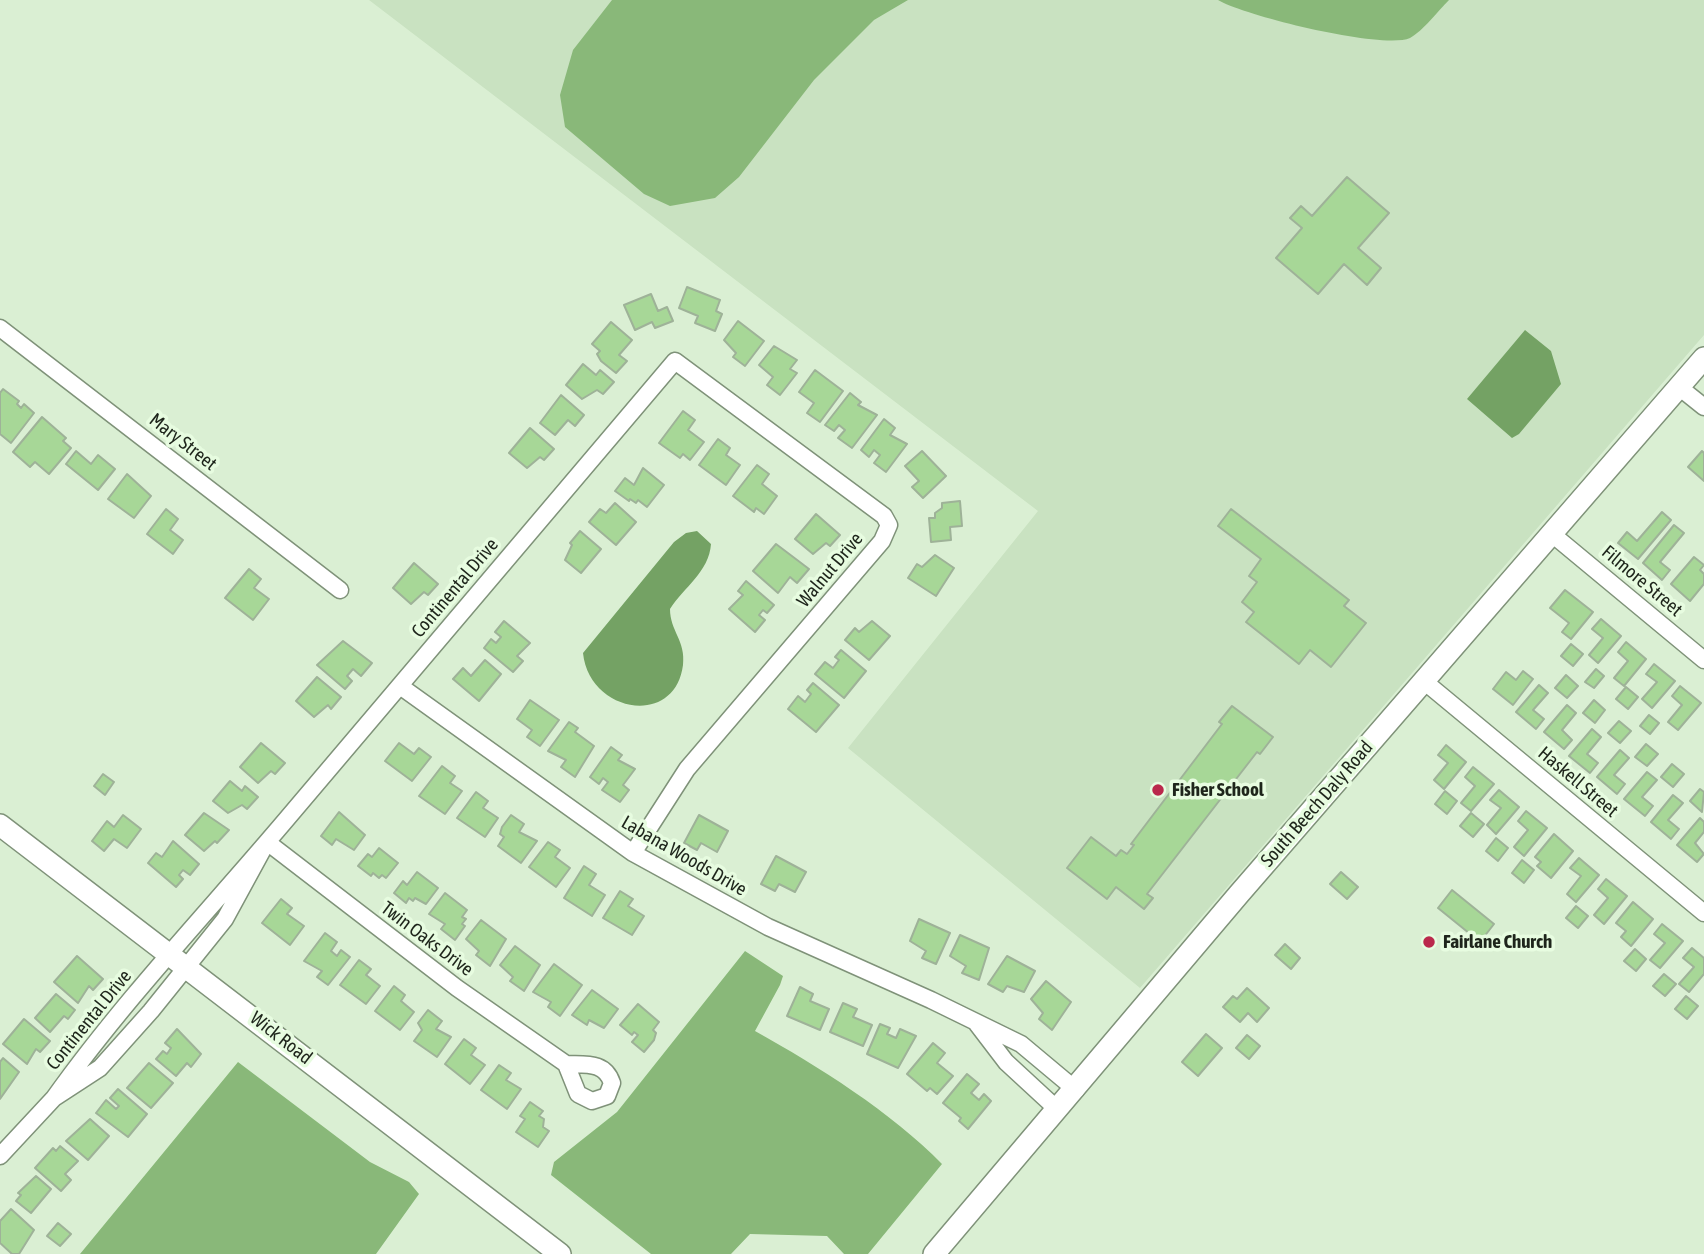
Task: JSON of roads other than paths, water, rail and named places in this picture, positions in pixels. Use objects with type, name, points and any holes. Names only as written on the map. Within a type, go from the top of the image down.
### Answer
[{"type":"street","name":"Mary Street","points":[[0,328],[340,590]]},
{"type":"street","name":"South Beech Daly Road","points":[[934,1254],[1076,1090],[1239,894],[1704,358]]},
{"type":"street","name":"Continental Drive","points":[[0,1156],[54,1098],[85,1054],[169,953],[267,842],[676,361]]},
{"type":"street","name":"Walnut Drive","points":[[633,853],[687,769],[882,541],[889,525],[884,516],[676,361]]},
{"type":"street","points":[[1679,387],[1704,407]]},
{"type":"street","name":"Filmore Street","points":[[1552,534],[1704,660]]},
{"type":"street","name":"Haskell Street","points":[[1425,682],[1704,914]]},
{"type":"street","name":"Labana Woods Drive","points":[[400,686],[633,853],[768,927],[973,1019],[1021,1044],[1076,1090]]},
{"type":"street","name":"Wick Road","points":[[0,825],[560,1254]]},
{"type":"street","name":"Continental Drive","points":[[54,1098],[100,1068],[188,967],[225,919],[267,842]]},
{"type":"street","name":"Twin Oaks Drive","points":[[267,842],[457,988],[565,1064]]},
{"type":"street","name":"Labana Woods Drive","points":[[973,1019],[1006,1062],[1058,1110]]},
{"type":"place","name":"Fisher School","points":[[1158,790]]},
{"type":"place","name":"Fairlane Church","points":[[1429,942]]}]
